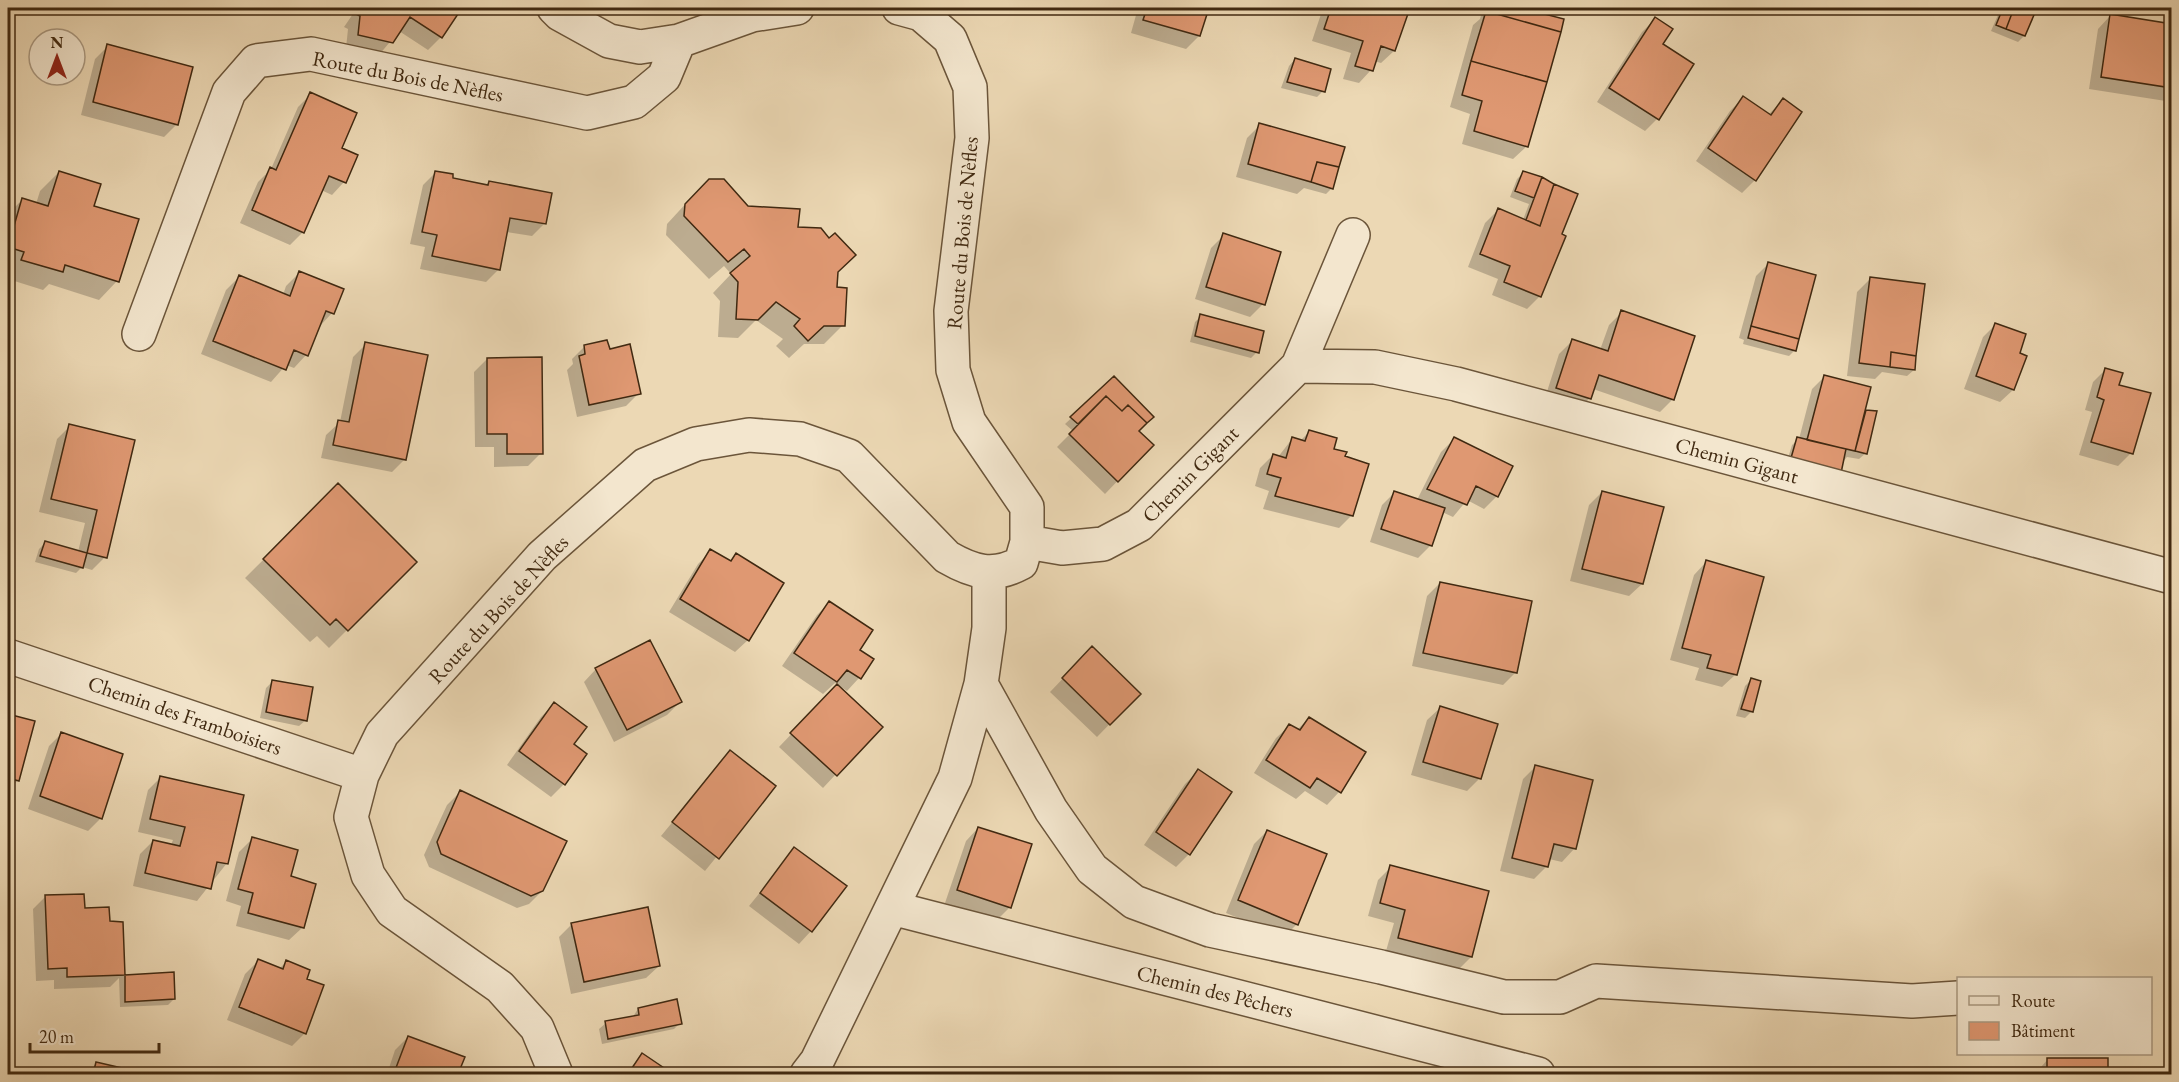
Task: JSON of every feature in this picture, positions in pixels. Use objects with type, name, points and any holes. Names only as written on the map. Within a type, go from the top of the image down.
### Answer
[{"type":"street","points":[[555,8],[560,14],[609,41],[640,47],[679,41],[752,15],[797,8]]},
{"type":"street","name":"Route du Bois de Nèfles","points":[[899,8],[921,14],[950,39],[970,87],[972,138],[951,312],[953,370],[969,422],[1027,507],[1028,542]]},
{"type":"street","name":"Route du Bois de Nèfles","points":[[139,334],[229,92],[256,61],[311,54],[587,112],[634,102],[664,77],[679,41]]},
{"type":"street","name":"Chemin Gigant","points":[[1028,542],[1062,548],[1103,544],[1139,525],[1298,366],[1353,235]]},
{"type":"street","name":"Chemin Gigant","points":[[1298,366],[1375,367],[1456,384],[2172,577]]},
{"type":"street","name":"Route du Bois de Nèfles","points":[[556,1074],[537,1028],[500,987],[392,911],[368,875],[351,817],[362,775],[382,734],[542,556],[645,465],[696,444],[749,435],[800,439],[849,456],[947,557],[967,568],[989,574]]},
{"type":"street","points":[[807,1074],[817,1061],[955,778],[981,684],[989,628],[989,574],[1007,571],[1021,563],[1028,542]]},
{"type":"street","name":"Chemin des Framboisiers","points":[[8,656],[362,775]]},
{"type":"street","points":[[981,684],[1051,810],[1092,869],[1134,902],[1210,930],[1381,967],[1504,997],[1560,997],[1596,981],[1912,1001],[1957,998]]},
{"type":"street","name":"Chemin des Pêchers","points":[[892,908],[1538,1074]]},
{"type":"building","points":[[360,8],[462,8],[442,38],[410,17],[393,43],[358,35],[360,16],[356,14]]},
{"type":"building","points":[[1147,8],[1209,8],[1200,36],[1143,20]]},
{"type":"building","points":[[1331,8],[1410,8],[1395,51],[1381,46],[1373,71],[1355,66],[1363,41],[1324,29]]},
{"type":"building","points":[[1487,8],[1521,8],[1564,19],[1561,32],[1486,11]]},
{"type":"building","points":[[2003,8],[2014,8],[2006,29],[1996,25]]},
{"type":"building","points":[[2014,8],[2037,8],[2025,36],[2006,29]]},
{"type":"building","points":[[1486,11],[1561,32],[1547,82],[1471,61]]},
{"type":"building","points":[[2110,14],[2172,24],[2172,88],[2101,77]]},
{"type":"building","points":[[1655,17],[1673,29],[1663,44],[1694,64],[1659,120],[1609,88]]},
{"type":"building","points":[[107,44],[193,67],[178,125],[93,102]]},
{"type":"building","points":[[1295,58],[1331,69],[1325,92],[1287,82]]},
{"type":"building","points":[[1471,61],[1547,82],[1528,147],[1474,131],[1482,101],[1462,95]]},
{"type":"building","points":[[310,92],[357,113],[342,148],[358,155],[346,183],[329,176],[304,233],[252,210],[270,167],[276,170]]},
{"type":"building","points":[[1743,96],[1771,115],[1783,98],[1802,112],[1756,181],[1708,148]]},
{"type":"building","points":[[1259,123],[1345,147],[1339,167],[1317,162],[1311,182],[1248,164]]},
{"type":"building","points":[[1317,162],[1339,167],[1333,189],[1311,182]]},
{"type":"building","points":[[59,171],[101,184],[94,206],[139,219],[119,282],[65,265],[63,272],[21,260],[24,252],[8,247],[22,198],[48,206]]},
{"type":"building","points":[[435,171],[453,174],[453,178],[488,185],[489,181],[552,193],[546,224],[510,218],[500,270],[432,256],[437,235],[422,232]]},
{"type":"building","points":[[1523,171],[1542,177],[1534,198],[1515,191]]},
{"type":"building","points":[[1542,177],[1554,184],[1540,226],[1526,220]]},
{"type":"building","points":[[709,179],[724,179],[748,206],[800,209],[798,227],[821,228],[829,238],[835,233],[856,255],[838,272],[837,287],[847,288],[845,326],[824,326],[808,341],[794,326],[800,319],[776,302],[758,320],[736,319],[738,282],[730,273],[750,256],[744,249],[728,262],[684,216],[685,204]]},
{"type":"building","points":[[1554,184],[1578,194],[1562,234],[1566,236],[1541,297],[1504,282],[1510,266],[1480,254],[1498,208],[1540,226]]},
{"type":"building","points":[[1223,233],[1281,252],[1265,305],[1206,287]]},
{"type":"building","points":[[1768,262],[1816,275],[1799,339],[1751,326]]},
{"type":"building","points":[[299,271],[344,289],[334,314],[326,311],[308,356],[294,350],[286,370],[213,341],[239,275],[290,296]]},
{"type":"building","points":[[1870,277],[1925,284],[1916,356],[1891,352],[1890,367],[1859,363]]},
{"type":"building","points":[[1621,310],[1695,336],[1674,400],[1599,375],[1591,399],[1556,388],[1572,339],[1608,351]]},
{"type":"building","points":[[1200,314],[1264,331],[1259,353],[1195,336]]},
{"type":"building","points":[[1995,323],[2026,334],[2020,353],[2027,356],[2014,390],[1976,376]]},
{"type":"building","points":[[1751,326],[1799,339],[1796,351],[1748,338]]},
{"type":"building","points":[[607,340],[610,349],[630,344],[641,394],[589,405],[579,356],[585,354],[584,345]]},
{"type":"building","points":[[365,342],[428,355],[406,460],[333,445],[338,420],[349,422]]},
{"type":"building","points":[[1891,352],[1916,356],[1915,370],[1890,367]]},
{"type":"building","points":[[542,357],[543,454],[507,454],[507,434],[487,434],[487,358]]},
{"type":"building","points":[[2105,368],[2123,373],[2119,385],[2151,393],[2133,454],[2091,442],[2104,400],[2097,397]]},
{"type":"building","points":[[1824,375],[1871,387],[1855,451],[1807,440]]},
{"type":"building","points":[[1114,376],[1154,417],[1147,423],[1128,405],[1122,411],[1106,396],[1078,424],[1070,417]]},
{"type":"building","points":[[1106,396],[1122,411],[1128,405],[1147,423],[1139,431],[1154,445],[1118,482],[1069,434]]},
{"type":"building","points":[[1866,410],[1877,411],[1867,454],[1855,451]]},
{"type":"building","points":[[69,424],[135,440],[107,558],[87,553],[97,510],[51,499]]},
{"type":"building","points":[[1309,430],[1337,438],[1334,449],[1347,452],[1345,456],[1369,464],[1353,516],[1275,496],[1281,478],[1267,474],[1273,454],[1286,458],[1292,437],[1305,441]]},
{"type":"building","points":[[1454,437],[1513,466],[1498,497],[1476,486],[1467,505],[1427,489]]},
{"type":"building","points":[[1797,437],[1846,449],[1840,478],[1789,465]]},
{"type":"building","points":[[338,483],[417,562],[348,631],[336,619],[330,625],[263,559]]},
{"type":"building","points":[[1394,491],[1445,508],[1432,546],[1381,529]]},
{"type":"building","points":[[1602,491],[1664,507],[1643,584],[1582,569]]},
{"type":"building","points":[[45,541],[87,553],[83,568],[40,556]]},
{"type":"building","points":[[710,549],[731,561],[736,553],[784,583],[749,641],[680,599]]},
{"type":"building","points":[[1706,560],[1764,577],[1737,675],[1707,668],[1711,655],[1682,648]]},
{"type":"building","points":[[1440,582],[1532,601],[1517,673],[1423,653]]},
{"type":"building","points":[[829,601],[873,630],[860,650],[874,659],[861,679],[847,670],[837,682],[794,653]]},
{"type":"building","points":[[650,640],[682,702],[627,730],[595,668]]},
{"type":"building","points":[[1092,646],[1141,694],[1110,725],[1062,678]]},
{"type":"building","points":[[1751,678],[1761,681],[1753,712],[1741,709]]},
{"type":"building","points":[[272,680],[313,687],[307,721],[266,712]]},
{"type":"building","points":[[837,684],[883,727],[837,776],[790,733]]},
{"type":"building","points":[[554,702],[587,727],[574,744],[587,754],[565,785],[519,751]]},
{"type":"building","points":[[1440,706],[1498,724],[1481,779],[1423,762]]},
{"type":"building","points":[[8,714],[35,721],[19,781],[8,778]]},
{"type":"building","points":[[1309,717],[1366,752],[1341,793],[1317,778],[1310,788],[1266,760],[1289,724],[1300,730]]},
{"type":"building","points":[[61,732],[123,754],[102,819],[40,796]]},
{"type":"building","points":[[730,750],[776,786],[719,859],[672,822]]},
{"type":"building","points":[[1535,765],[1593,780],[1576,849],[1554,844],[1548,867],[1512,858]]},
{"type":"building","points":[[1198,769],[1232,792],[1190,855],[1156,832]]},
{"type":"building","points":[[160,776],[244,795],[228,864],[217,862],[211,889],[145,873],[153,840],[180,846],[185,827],[150,819]]},
{"type":"building","points":[[460,790],[567,841],[543,891],[531,896],[441,854],[437,842]]},
{"type":"building","points":[[8,800],[13,802],[8,824]]},
{"type":"building","points":[[978,827],[1032,844],[1011,908],[957,890]]},
{"type":"building","points":[[1267,830],[1327,854],[1298,925],[1238,900]]},
{"type":"building","points":[[252,837],[298,850],[291,876],[316,884],[304,928],[248,913],[253,893],[238,889]]},
{"type":"building","points":[[794,847],[847,886],[812,932],[760,893]]},
{"type":"building","points":[[1390,865],[1489,891],[1472,957],[1398,938],[1405,910],[1380,903]]},
{"type":"building","points":[[84,894],[85,908],[109,907],[110,921],[123,922],[125,975],[67,977],[67,968],[48,969],[45,895]]},
{"type":"building","points":[[648,907],[660,966],[584,982],[571,923]]},
{"type":"building","points":[[258,959],[283,969],[286,960],[310,970],[307,979],[324,985],[306,1034],[239,1007]]},
{"type":"building","points":[[174,972],[175,999],[125,1002],[125,975]]},
{"type":"building","points":[[677,999],[682,1024],[608,1039],[605,1021],[639,1015],[638,1008]]},
{"type":"building","points":[[408,1036],[465,1057],[458,1074],[394,1073]]},
{"type":"building","points":[[642,1053],[673,1074],[628,1074]]},
{"type":"building","points":[[2047,1058],[2108,1058],[2108,1074],[2047,1074]]},
{"type":"building","points":[[96,1062],[148,1074],[93,1074]]}]
